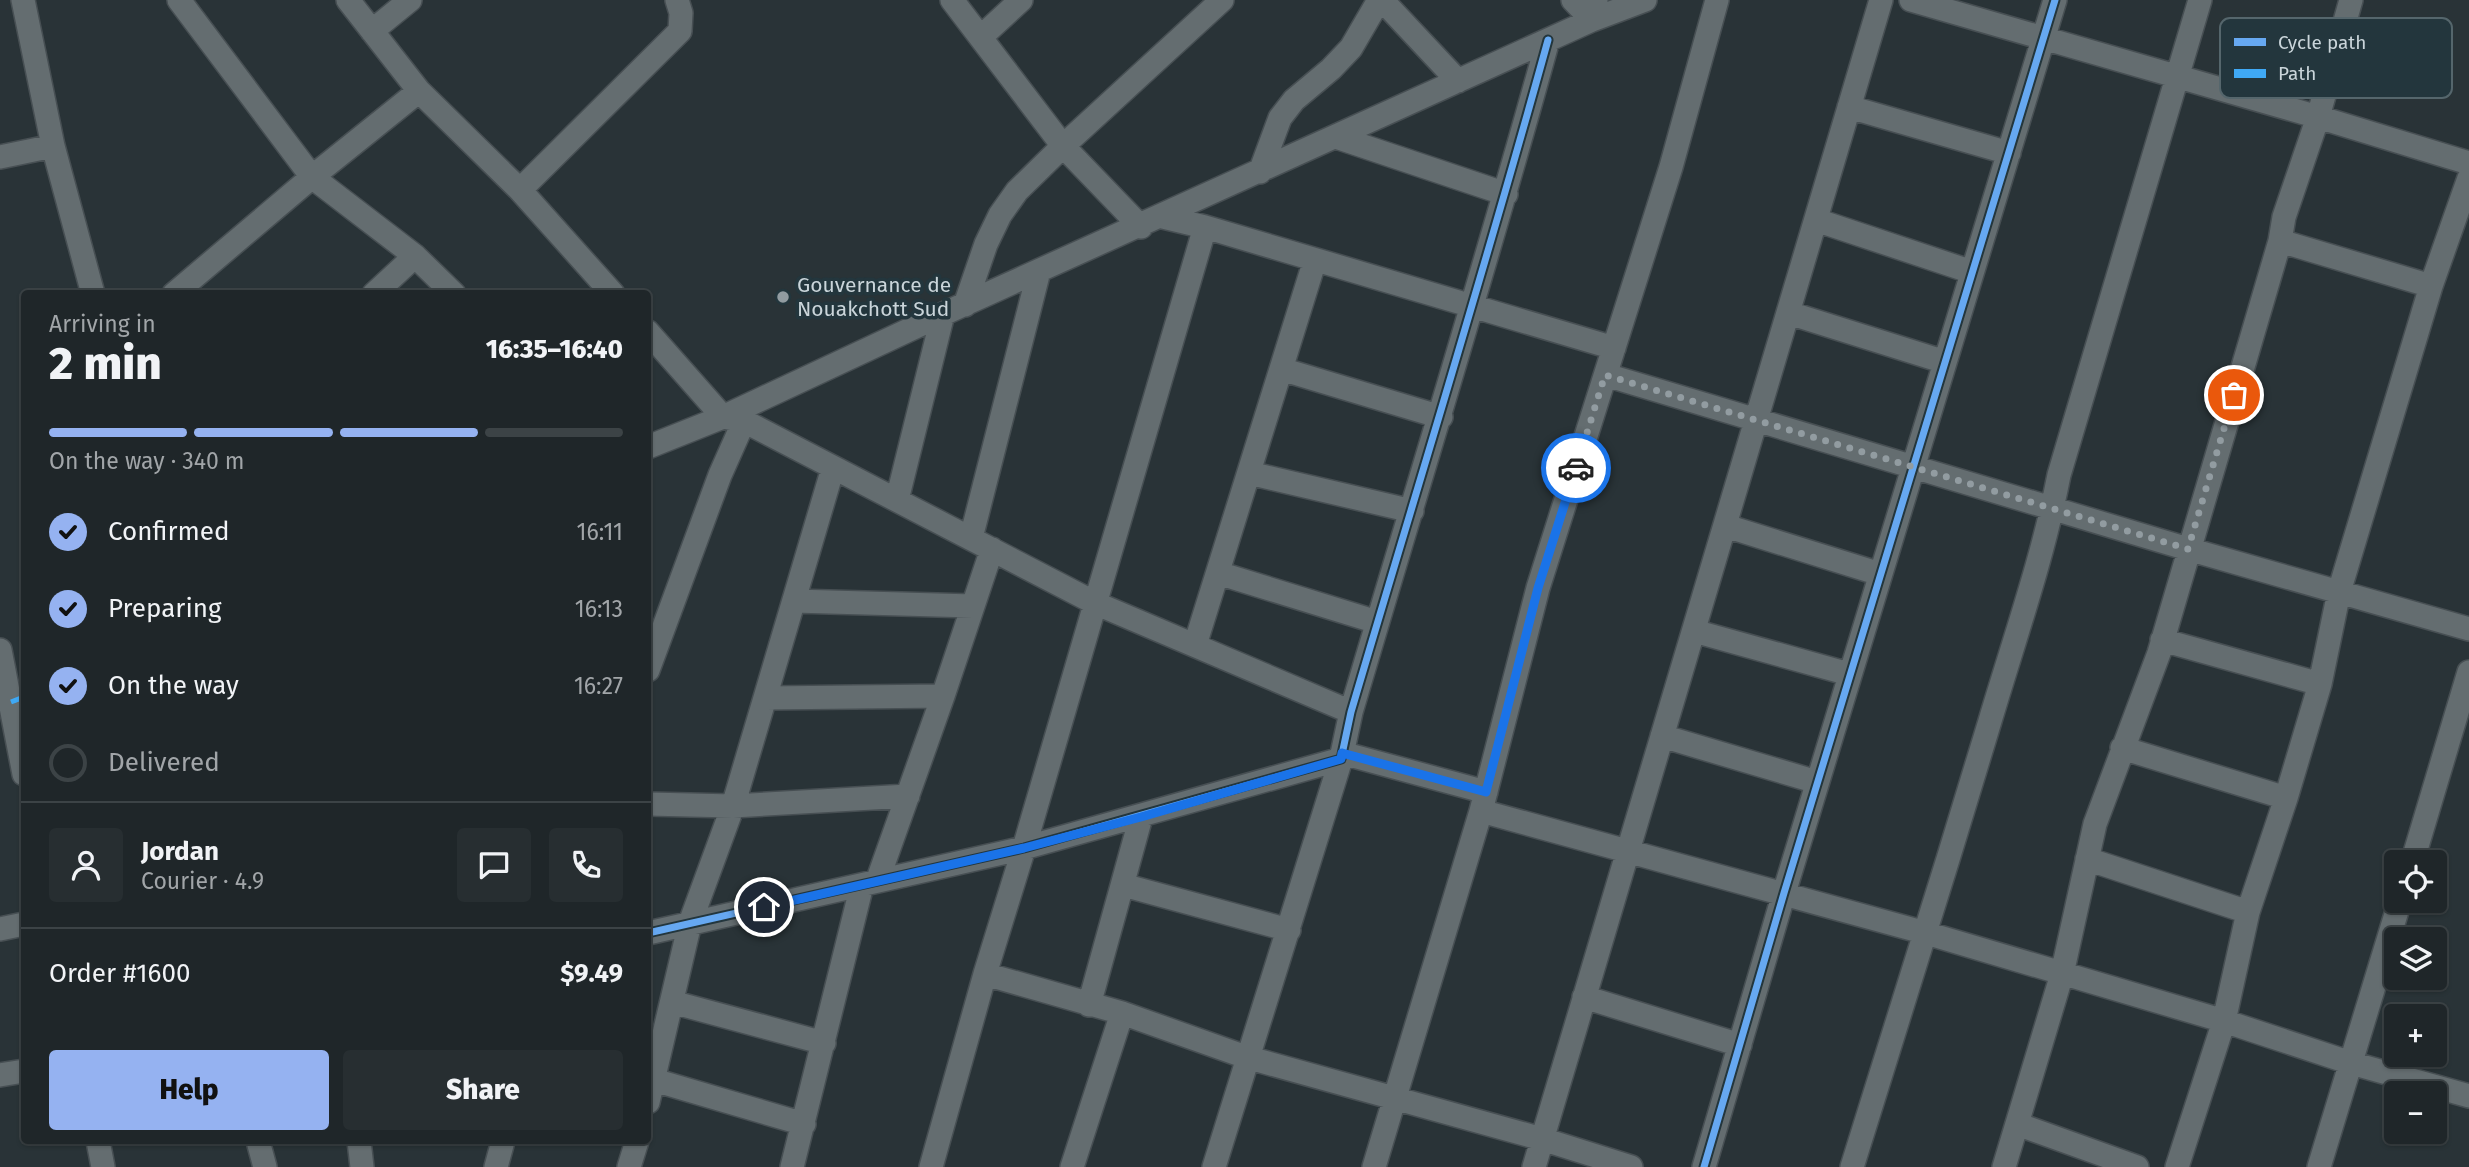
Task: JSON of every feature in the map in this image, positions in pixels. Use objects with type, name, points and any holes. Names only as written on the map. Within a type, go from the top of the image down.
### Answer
[{"type":"street","points":[[23,0],[53,146],[92,290]]},
{"type":"street","points":[[179,0],[312,177],[415,256],[450,290]]},
{"type":"street","points":[[348,0],[419,91],[520,190],[609,290]]},
{"type":"street","points":[[372,31],[410,0]]},
{"type":"street","points":[[520,190],[680,31],[681,13],[677,0]]},
{"type":"street","points":[[952,0],[1063,146],[1141,227]]},
{"type":"street","points":[[982,36],[1021,0]]},
{"type":"street","points":[[965,305],[986,244],[1000,215],[1017,191],[1222,0]]},
{"type":"street","points":[[1260,172],[1280,118],[1294,100],[1351,48],[1380,0],[1458,81]]},
{"type":"street","points":[[1573,0],[1594,10]]},
{"type":"street","points":[[651,446],[734,419],[943,314],[1141,227],[1548,40],[1594,10],[1645,0]]},
{"type":"street","points":[[1374,1167],[1483,801],[1538,588],[1671,167],[1717,0]]},
{"type":"street","points":[[1534,1167],[1881,0]]},
{"type":"street","points":[[1910,0],[2220,90]]},
{"type":"street","points":[[1704,1167],[1849,674],[2054,0]]},
{"type":"street","points":[[1852,1167],[1926,933],[2200,0]]},
{"type":"street","points":[[2346,18],[2351,0]]},
{"type":"street","points":[[1214,1167],[1342,756],[1351,712],[1441,417],[1548,40]]},
{"type":"street","points":[[179,290],[419,91]]},
{"type":"street","points":[[2249,98],[2469,163]]},
{"type":"street","points":[[2004,1167],[2062,974],[2095,824],[2162,640],[2280,241],[2284,217],[2323,98]]},
{"type":"street","points":[[1849,107],[2009,153]]},
{"type":"street","points":[[1336,137],[1506,194]]},
{"type":"street","points":[[0,157],[53,146]]},
{"type":"street","points":[[2176,1167],[2224,1021],[2248,912],[2286,799],[2320,684],[2339,592],[2431,286],[2469,178]]},
{"type":"street","points":[[1163,216],[1614,348]]},
{"type":"street","points":[[1816,220],[1972,272]]},
{"type":"street","points":[[931,1167],[985,974],[1205,227]]},
{"type":"street","points":[[2280,241],[2431,286]]},
{"type":"street","points":[[378,290],[415,256]]},
{"type":"street","points":[[1195,645],[1315,260]]},
{"type":"street","points":[[792,1167],[870,882],[908,796],[973,606],[981,544],[1039,271]]},
{"type":"street","points":[[1789,313],[1945,362]]},
{"type":"street","points":[[897,500],[943,314]]},
{"type":"street","points":[[651,335],[734,419],[833,467],[1095,603],[1351,712]]},
{"type":"street","points":[[1281,369],[1441,417]]},
{"type":"street","points":[[1605,375],[2188,549],[2469,629]]},
{"type":"street","points":[[651,662],[720,475],[734,419]]},
{"type":"street","points":[[651,1091],[690,923],[733,806],[833,467]]},
{"type":"street","points":[[1249,472],[1412,510]]},
{"type":"street","points":[[1726,526],[1880,574]]},
{"type":"street","points":[[1218,573],[1377,622]]},
{"type":"street","points":[[794,601],[973,606]]},
{"type":"street","points":[[1694,631],[1849,674]]},
{"type":"street","points":[[2162,640],[2320,684]]},
{"type":"street","points":[[0,650],[5,703],[21,763]]},
{"type":"street","points":[[2416,850],[2469,672]]},
{"type":"street","points":[[766,698],[943,696]]},
{"type":"street","points":[[1662,736],[1817,782]]},
{"type":"street","points":[[2122,748],[2286,799]]},
{"type":"street","points":[[651,932],[1024,848],[1141,817],[1342,756],[1628,851],[1926,933],[2224,1021],[2351,1063],[2469,1096]]},
{"type":"street","points":[[651,804],[733,806],[908,796]]},
{"type":"street","points":[[1089,1005],[1141,817]]},
{"type":"street","points":[[2087,859],[2248,912]]},
{"type":"street","points":[[1123,884],[1289,930]]},
{"type":"street","points":[[2319,1167],[2396,913]]},
{"type":"street","points":[[0,929],[21,925]]},
{"type":"street","points":[[985,974],[1122,1013],[1247,1057],[1542,1139],[1631,1167]]},
{"type":"street","points":[[1584,998],[1740,1045]]},
{"type":"street","points":[[672,1002],[824,1043]]},
{"type":"street","points":[[1072,1167],[1122,1013]]},
{"type":"street","points":[[0,1075],[21,1072]]},
{"type":"street","points":[[654,1080],[804,1124]]},
{"type":"street","points":[[2017,1124],[2137,1167]]},
{"type":"street","points":[[99,1144],[103,1167]]},
{"type":"street","points":[[259,1144],[265,1167]]},
{"type":"street","points":[[359,1144],[362,1167]]},
{"type":"street","points":[[496,1167],[502,1144]]},
{"type":"street","points":[[629,1167],[636,1144]]},
{"type":"marked path","points":[[11,702],[21,698]]},
{"type":"cycle path","points":[[1704,1167],[1784,893],[2055,0]]},
{"type":"cycle path","points":[[651,932],[1024,848],[1341,759],[1351,712],[1548,40]]},
{"type":"way so far","points":[[1576,468],[1605,375],[2188,549],[2234,395]]},
{"type":"place","name":"Gouvernance de Nouakchott Sud","points":[[783,297]]},
{"type":"route","points":[[764,907],[1048,842],[1341,759],[1342,753],[1486,792],[1538,588],[1576,468]]}]
